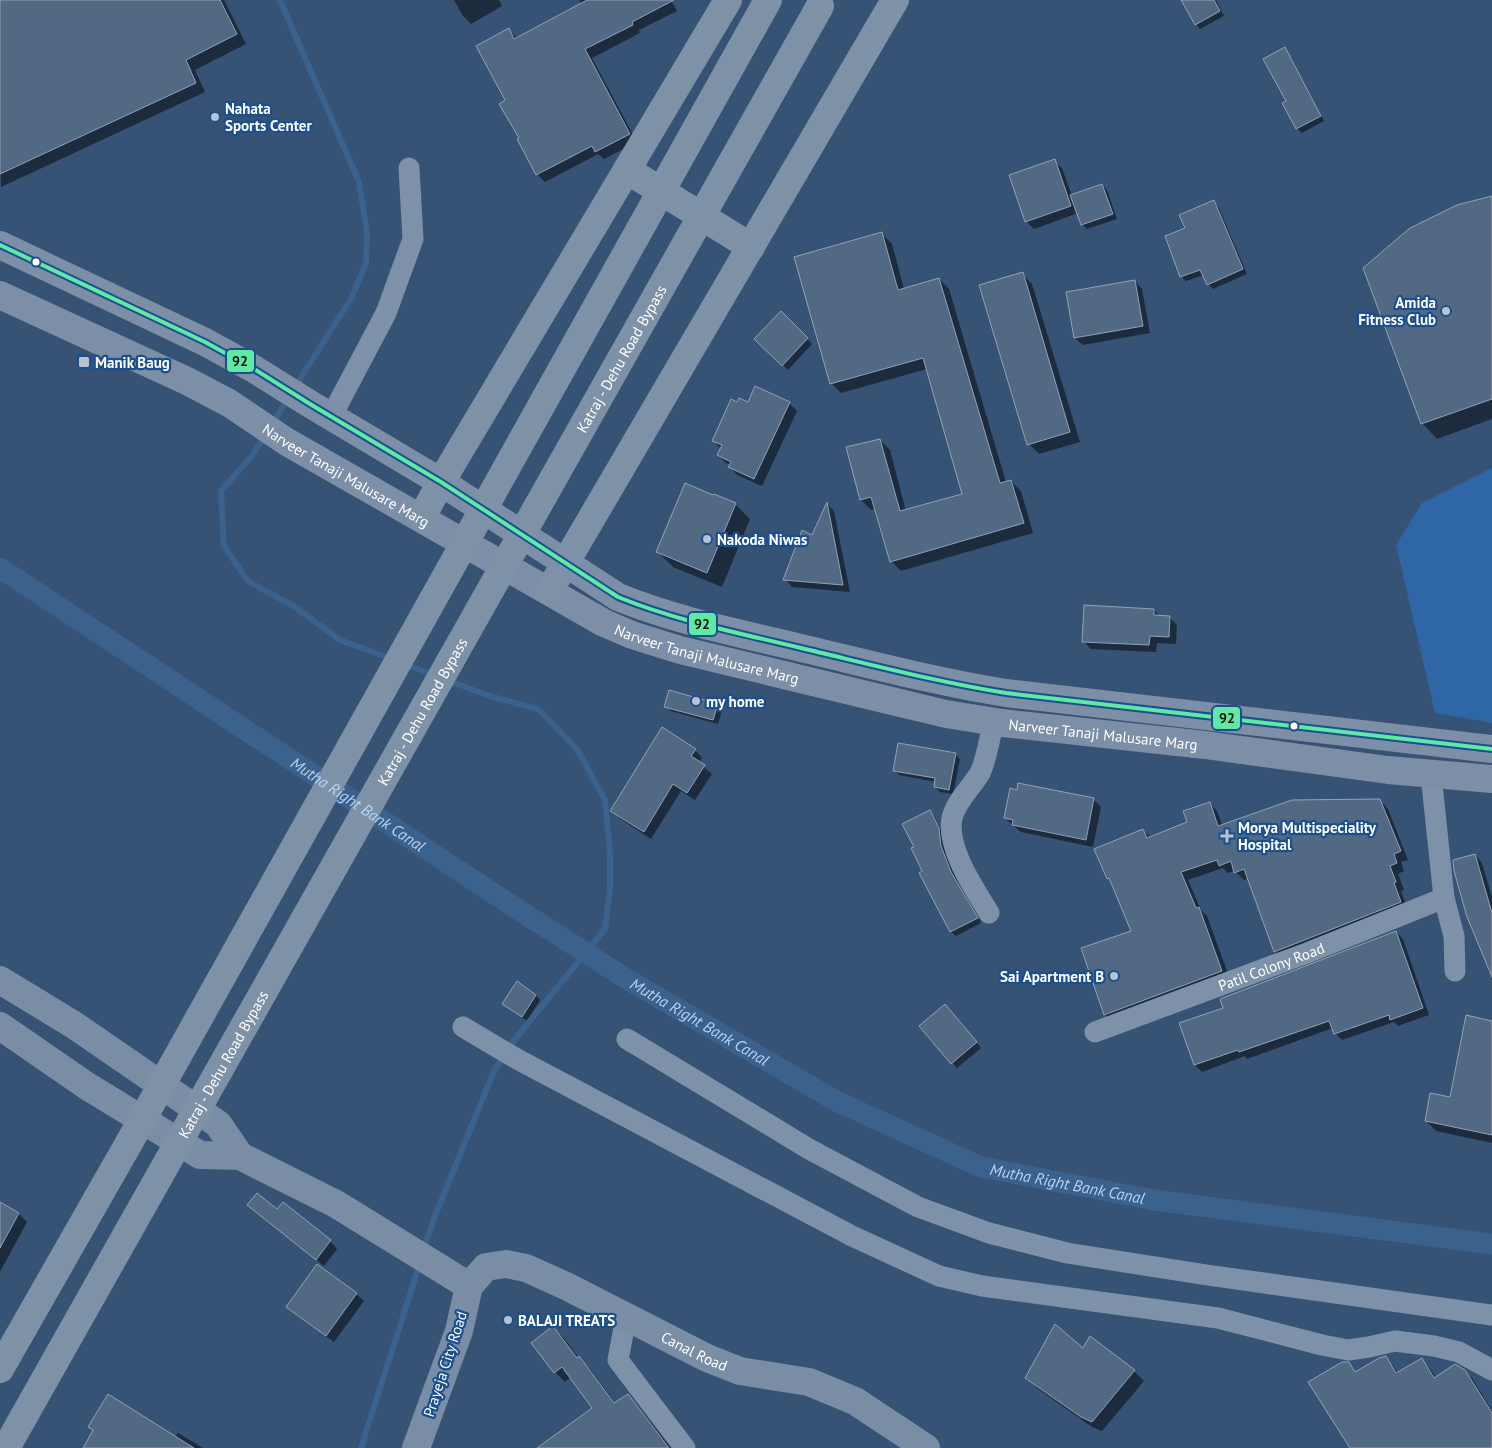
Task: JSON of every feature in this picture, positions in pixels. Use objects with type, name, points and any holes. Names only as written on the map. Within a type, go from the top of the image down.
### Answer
[{"type":"highway","points":[[422,517],[728,0]]},
{"type":"highway","points":[[0,1369],[156,1094],[768,0]]},
{"type":"highway","points":[[549,591],[895,0]]},
{"type":"highway","name":"Katraj - Dehu Road Bypass","points":[[6,1448],[822,3]]},
{"type":"highway","points":[[627,170],[751,247]]},
{"type":"main road","name":"Narveer Tanaji Malusare Marg","points":[[0,245],[204,342],[254,369],[441,482],[618,596],[642,606],[679,618],[952,684],[1006,693],[1492,749]]},
{"type":"main road","name":"Narveer Tanaji Malusare Marg","points":[[0,294],[187,380],[229,403],[287,442],[422,517],[604,623],[680,650],[946,714],[1196,744],[1388,770],[1492,779]]},
{"type":"street","points":[[321,411],[386,313],[413,239],[409,168]]},
{"type":"street","points":[[989,913],[961,866],[952,834],[952,818],[964,793],[981,772],[994,721]]},
{"type":"street","points":[[1431,775],[1444,898],[1454,936],[1455,971]]},
{"type":"street","name":"Patil Colony Road","points":[[1095,1032],[1307,953],[1444,898]]},
{"type":"street","points":[[0,980],[74,1025],[218,1124],[240,1156]]},
{"type":"street","points":[[0,1026],[88,1086],[200,1155],[240,1156],[336,1204],[468,1286]]},
{"type":"street","points":[[463,1027],[517,1059],[852,1236],[939,1276],[982,1286],[1218,1318],[1322,1346],[1348,1350],[1369,1348],[1395,1341],[1434,1346],[1459,1352],[1492,1370]]},
{"type":"street","points":[[627,1039],[808,1149],[918,1207],[989,1234],[1067,1253],[1492,1315]]},
{"type":"street","name":"Canal Road","points":[[468,1286],[486,1267],[506,1264],[526,1268],[707,1358],[740,1371],[809,1382],[855,1402],[926,1448]]},
{"type":"street","name":"Prayeja City Road","points":[[416,1448],[459,1331],[468,1286]]},
{"type":"street","points":[[626,1317],[618,1360],[685,1448]]},
{"type":"shaded area","points":[[1492,468],[1492,723],[1435,713],[1396,545],[1422,503]]},
{"type":"building","points":[[0,0],[220,0],[237,34],[186,60],[196,83],[0,174]]},
{"type":"building","points":[[587,0],[674,0],[632,22],[633,25],[585,49],[630,134],[595,152],[592,146],[536,175],[517,139],[519,138],[499,104],[505,100],[476,46],[509,28],[514,39]]},
{"type":"building","points":[[1181,0],[1214,0],[1220,11],[1195,25]]},
{"type":"building","points":[[1285,47],[1321,116],[1296,129],[1282,103],[1286,101],[1263,59]]},
{"type":"building","points":[[1055,159],[1071,206],[1025,222],[1009,175]]},
{"type":"building","points":[[1102,184],[1113,214],[1081,225],[1070,195]]},
{"type":"building","points":[[1492,196],[1492,399],[1421,424],[1363,268],[1410,228],[1457,205]]},
{"type":"building","points":[[1214,200],[1243,269],[1207,285],[1200,270],[1180,277],[1165,236],[1185,228],[1179,215]]},
{"type":"building","points":[[882,232],[898,290],[939,278],[1000,483],[1011,480],[1024,523],[890,562],[871,497],[860,500],[846,447],[880,439],[900,511],[962,494],[923,358],[830,384],[794,257]]},
{"type":"building","points":[[1023,272],[1070,432],[1027,445],[979,285]]},
{"type":"building","points":[[1135,280],[1143,326],[1074,338],[1066,292]]},
{"type":"building","points":[[781,311],[808,338],[782,366],[754,339]]},
{"type":"building","points":[[755,386],[790,402],[754,479],[728,467],[731,462],[717,455],[722,445],[712,441],[731,399],[737,402],[739,398],[748,402]]},
{"type":"building","name":"Nakoda Niwas","points":[[685,483],[736,503],[707,573],[656,552]]},
{"type":"building","points":[[827,502],[843,585],[783,580],[802,530],[812,535]]},
{"type":"building","points":[[1084,605],[1154,609],[1154,615],[1170,616],[1169,637],[1150,636],[1149,645],[1082,642]]},
{"type":"building","points":[[669,690],[718,704],[713,720],[664,707]]},
{"type":"building","points":[[662,727],[696,749],[691,756],[705,765],[687,793],[673,784],[644,832],[610,811]]},
{"type":"building","points":[[898,743],[956,753],[949,790],[934,787],[935,778],[893,771]]},
{"type":"building","points":[[1018,783],[1094,798],[1086,840],[1012,825],[1013,820],[1004,818],[1010,788],[1017,790]]},
{"type":"building","points":[[1380,799],[1401,851],[1394,854],[1397,863],[1390,866],[1401,902],[1274,952],[1244,869],[1234,873],[1231,861],[1219,866],[1217,860],[1181,872],[1196,908],[1199,907],[1222,971],[1104,1015],[1081,948],[1131,931],[1109,878],[1107,879],[1094,849],[1143,829],[1147,838],[1187,822],[1183,811],[1210,802],[1218,826],[1292,800]]},
{"type":"building","points":[[930,810],[939,828],[941,846],[951,872],[978,918],[950,932],[919,873],[922,871],[911,848],[914,847],[902,824]]},
{"type":"building","points":[[1475,854],[1492,913],[1492,977],[1467,917],[1454,871],[1453,860]]},
{"type":"building","points":[[1396,931],[1423,1008],[1390,1020],[1389,1015],[1334,1034],[1329,1021],[1239,1052],[1238,1050],[1194,1065],[1179,1023],[1223,1008],[1220,999]]},
{"type":"building","points":[[517,981],[536,995],[522,1017],[502,1004]]},
{"type":"building","points":[[945,1004],[977,1042],[951,1064],[919,1026]]},
{"type":"building","points":[[1466,1015],[1492,1021],[1492,1135],[1425,1121],[1430,1093],[1450,1097]]},
{"type":"building","points":[[257,1193],[277,1209],[283,1202],[331,1240],[316,1260],[247,1205]]},
{"type":"building","points":[[0,1202],[19,1213],[0,1248]]},
{"type":"building","points":[[317,1264],[357,1293],[326,1336],[286,1307]]},
{"type":"building","points":[[1055,1324],[1083,1348],[1090,1336],[1135,1370],[1092,1422],[1081,1417],[1025,1378]]},
{"type":"building","points":[[553,1326],[577,1358],[579,1356],[614,1403],[628,1394],[669,1448],[537,1448],[592,1408],[562,1367],[554,1373],[531,1343]]},
{"type":"building","points":[[1386,1356],[1396,1373],[1422,1358],[1434,1378],[1455,1364],[1465,1370],[1492,1413],[1492,1448],[1350,1448],[1308,1382],[1342,1362],[1349,1362],[1355,1372]]},
{"type":"building","points":[[108,1394],[194,1448],[83,1448],[93,1430],[88,1427]]},
{"type":"waterway","points":[[280,0],[359,182],[367,232],[366,263],[352,297],[295,387]]},
{"type":"waterway","points":[[273,423],[288,398]]},
{"type":"waterway","points":[[266,434],[251,457],[221,491],[224,546],[248,581],[295,607],[340,640],[392,659]]},
{"type":"waterway","name":"Mutha Right Bank Canal","points":[[0,568],[625,978],[836,1101],[981,1167],[1154,1200],[1492,1244]]},
{"type":"waterway","points":[[404,664],[434,675]]},
{"type":"waterway","points":[[423,1251],[435,1216],[494,1071],[516,1038],[605,929],[610,890],[610,852],[605,800],[577,749],[538,709],[493,697],[446,680]]},
{"type":"waterway","points":[[361,1448],[420,1263]]},
{"type":"transit line","name":"92","points":[[0,245],[205,342],[254,369],[441,482],[618,597],[663,613],[731,632],[980,689],[1492,749]]},
{"type":"place","name":"Nahata Sports Center","points":[[215,117]]},
{"type":"place","name":"Amida Fitness Club","points":[[1446,311]]},
{"type":"place","name":"Manik Baug","points":[[84,362]]},
{"type":"place","name":"Nakoda Niwas","points":[[707,539]]},
{"type":"place","name":"my home","points":[[696,701]]},
{"type":"place","name":"Morya Multispeciality Hospital","points":[[1227,836]]},
{"type":"place","name":"Sai Apartment B","points":[[1114,976]]},
{"type":"place","name":"BALAJI TREATS","points":[[508,1320]]}]
